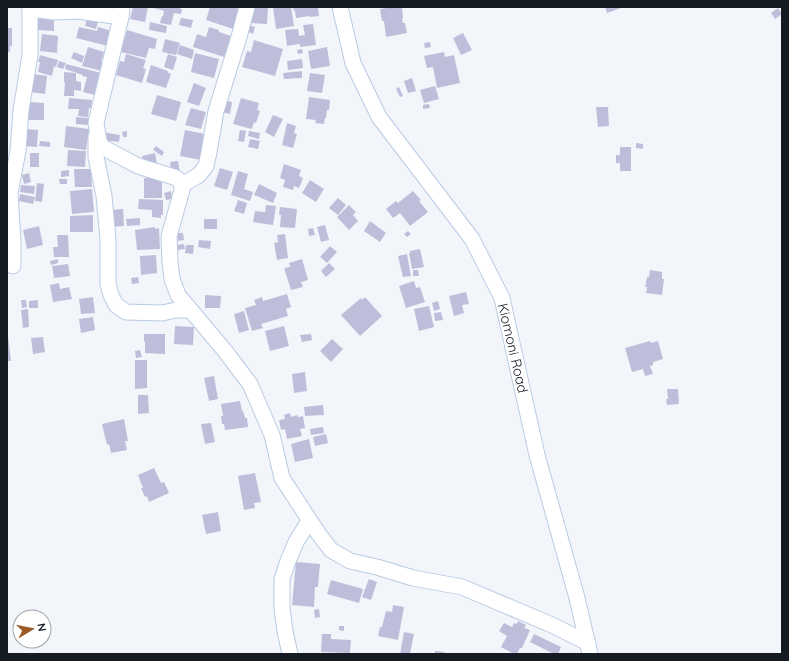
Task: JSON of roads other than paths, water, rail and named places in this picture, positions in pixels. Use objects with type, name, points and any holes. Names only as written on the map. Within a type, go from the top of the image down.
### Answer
[{"type":"street","points":[[182,185],[199,175],[206,166],[216,111],[247,7]]},
{"type":"street","name":"Kiomoni Road","points":[[340,7],[353,63],[380,117],[472,239],[502,298],[536,455],[589,648]]},
{"type":"street","points":[[14,266],[10,193],[18,151],[21,110],[30,55],[30,8],[54,12],[122,12],[96,123],[96,157],[104,196],[108,239],[108,284],[116,305],[126,312],[162,313],[176,310],[190,310]]},
{"type":"street","points":[[96,123],[99,141],[102,147],[138,166],[174,177],[179,180],[182,185],[182,190],[169,236],[172,278],[178,295],[201,321],[250,384],[272,435],[282,478],[309,521],[331,550],[350,561],[413,578],[462,587],[552,625],[589,648]]},
{"type":"street","points":[[290,654],[282,608],[282,579],[296,542],[309,521]]}]
